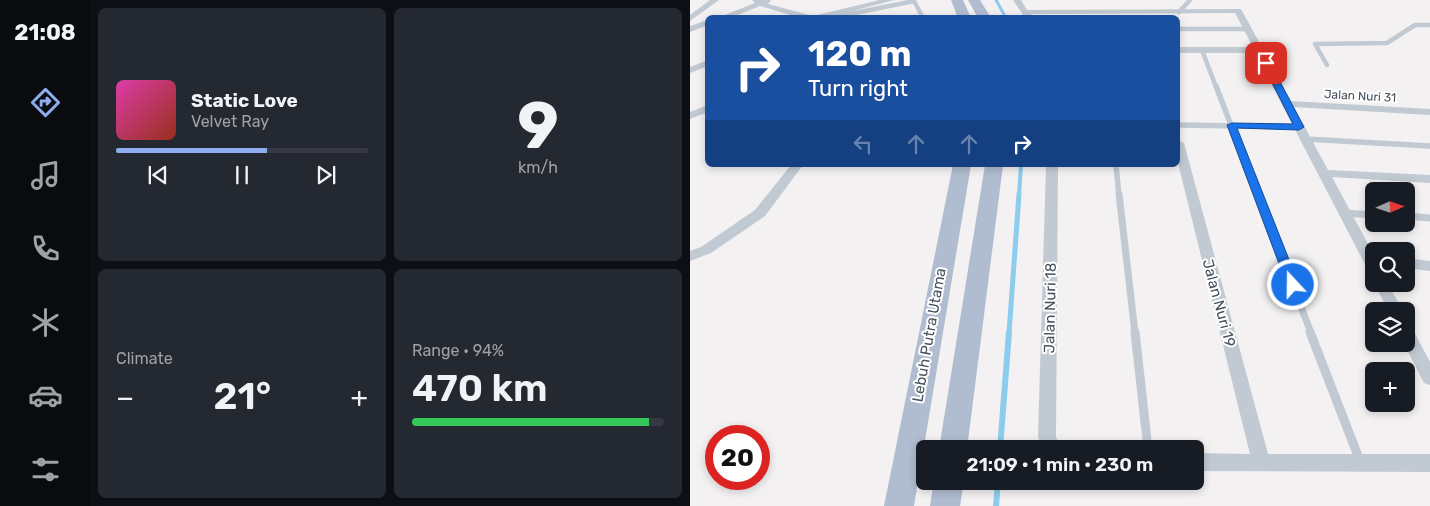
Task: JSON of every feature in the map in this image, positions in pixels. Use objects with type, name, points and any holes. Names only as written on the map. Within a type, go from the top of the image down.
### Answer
[{"type":"main road","points":[[957,0],[964,15]]},
{"type":"main road","points":[[974,0],[983,15]]},
{"type":"main road","name":"Lebuh Putra Utama","points":[[898,506],[962,167]]},
{"type":"main road","points":[[954,440],[994,167]]},
{"type":"main road","points":[[945,506],[948,490]]},
{"type":"street","points":[[690,18],[715,0]]},
{"type":"street","points":[[729,15],[758,2],[771,0]]},
{"type":"street","points":[[826,15],[890,0]]},
{"type":"street","points":[[1017,0],[1028,15],[1179,12],[1239,8],[1248,29],[1365,250]]},
{"type":"street","points":[[1130,12],[1143,0]]},
{"type":"street","points":[[758,2],[803,15]]},
{"type":"street","points":[[691,28],[705,23]]},
{"type":"street","points":[[1180,50],[1259,50]]},
{"type":"street","points":[[690,70],[705,63]]},
{"type":"street","name":"Jalan Nuri 31","points":[[1288,104],[1430,112]]},
{"type":"street","points":[[690,116],[705,109]]},
{"type":"street","name":"Jalan Nuri 19","points":[[1180,151],[1261,462]]},
{"type":"street","points":[[690,256],[706,250],[760,213],[795,167]]},
{"type":"street","name":"Jalan Nuri 18","points":[[1048,440],[1047,437],[1052,167]]},
{"type":"street","points":[[1323,173],[1430,178]]},
{"type":"street","points":[[1415,265],[1430,266]]},
{"type":"street","points":[[1415,349],[1430,378]]},
{"type":"street","points":[[1204,462],[1430,463]]},
{"type":"lane","points":[[1179,12],[1190,0]]},
{"type":"lane","points":[[846,15],[914,2],[920,15]]},
{"type":"lane","points":[[1327,65],[1315,44],[1387,43],[1414,25],[1430,25]]},
{"type":"lane","points":[[1180,29],[1248,29]]},
{"type":"lane","points":[[1202,50],[1361,463]]},
{"type":"lane","points":[[1180,125],[1299,127]]},
{"type":"lane","points":[[1306,140],[1430,146]]},
{"type":"lane","points":[[1116,167],[1147,440]]},
{"type":"lane","points":[[1344,213],[1365,214]]},
{"type":"lane","points":[[1415,217],[1430,218]]},
{"type":"waterway","points":[[996,0],[1004,15]]},
{"type":"waterway","points":[[1019,196],[1021,167]]},
{"type":"waterway","points":[[1009,333],[1019,194]]},
{"type":"waterway","points":[[1001,440],[1009,332]]},
{"type":"waterway","points":[[996,506],[997,490]]},
{"type":"route","points":[[1266,63],[1299,127],[1232,125],[1293,285]]}]
